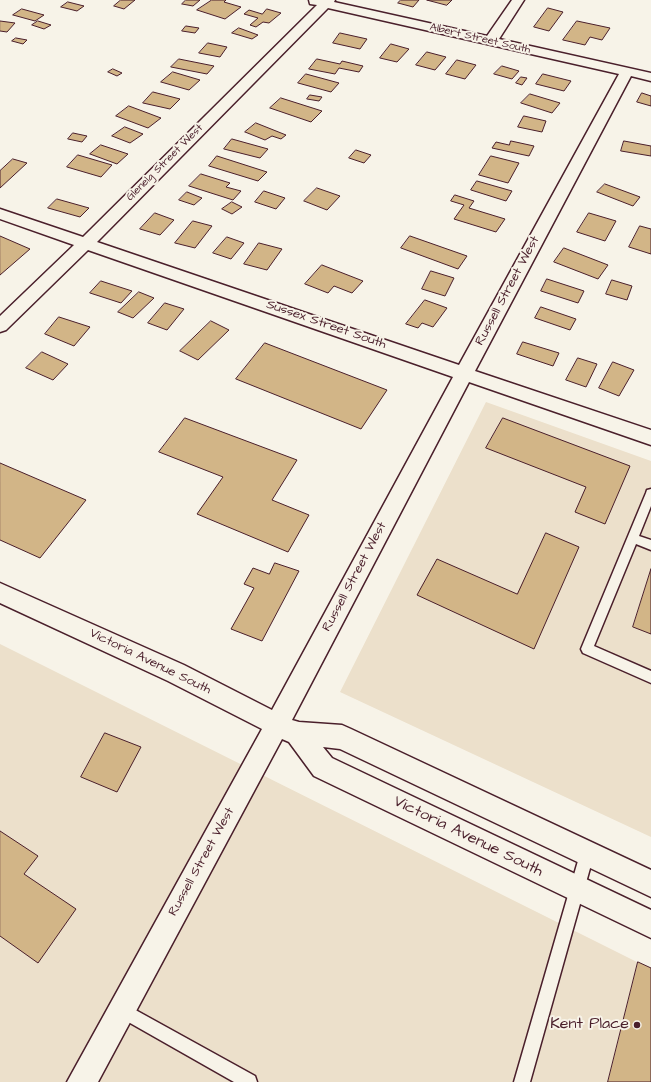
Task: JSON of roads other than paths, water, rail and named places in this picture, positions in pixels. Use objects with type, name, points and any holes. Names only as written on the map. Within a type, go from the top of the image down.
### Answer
[{"type":"street","name":"Albert Street South","points":[[310,0],[327,2],[490,42],[651,77]]},
{"type":"street","points":[[490,42],[518,0]]},
{"type":"street","name":"Glenelg Street West","points":[[0,326],[86,243],[327,2]]},
{"type":"street","name":"Russell Street West","points":[[82,1082],[121,1010],[288,729],[302,674],[628,71]]},
{"type":"street","name":"Sussex Street South","points":[[0,214],[651,438]]},
{"type":"street","name":"Victoria Avenue South","points":[[0,593],[176,672],[288,729],[342,737],[651,884]]},
{"type":"street","name":"Victoria Avenue South","points":[[288,729],[323,767],[651,924]]},
{"type":"lane","points":[[651,493],[587,648],[651,677]]},
{"type":"lane","points":[[633,538],[651,545]]},
{"type":"lane","points":[[522,1082],[578,890],[587,854]]},
{"type":"lane","points":[[121,1010],[249,1082]]},
{"type":"place","name":"Kent Place","points":[[637,1025]]}]
